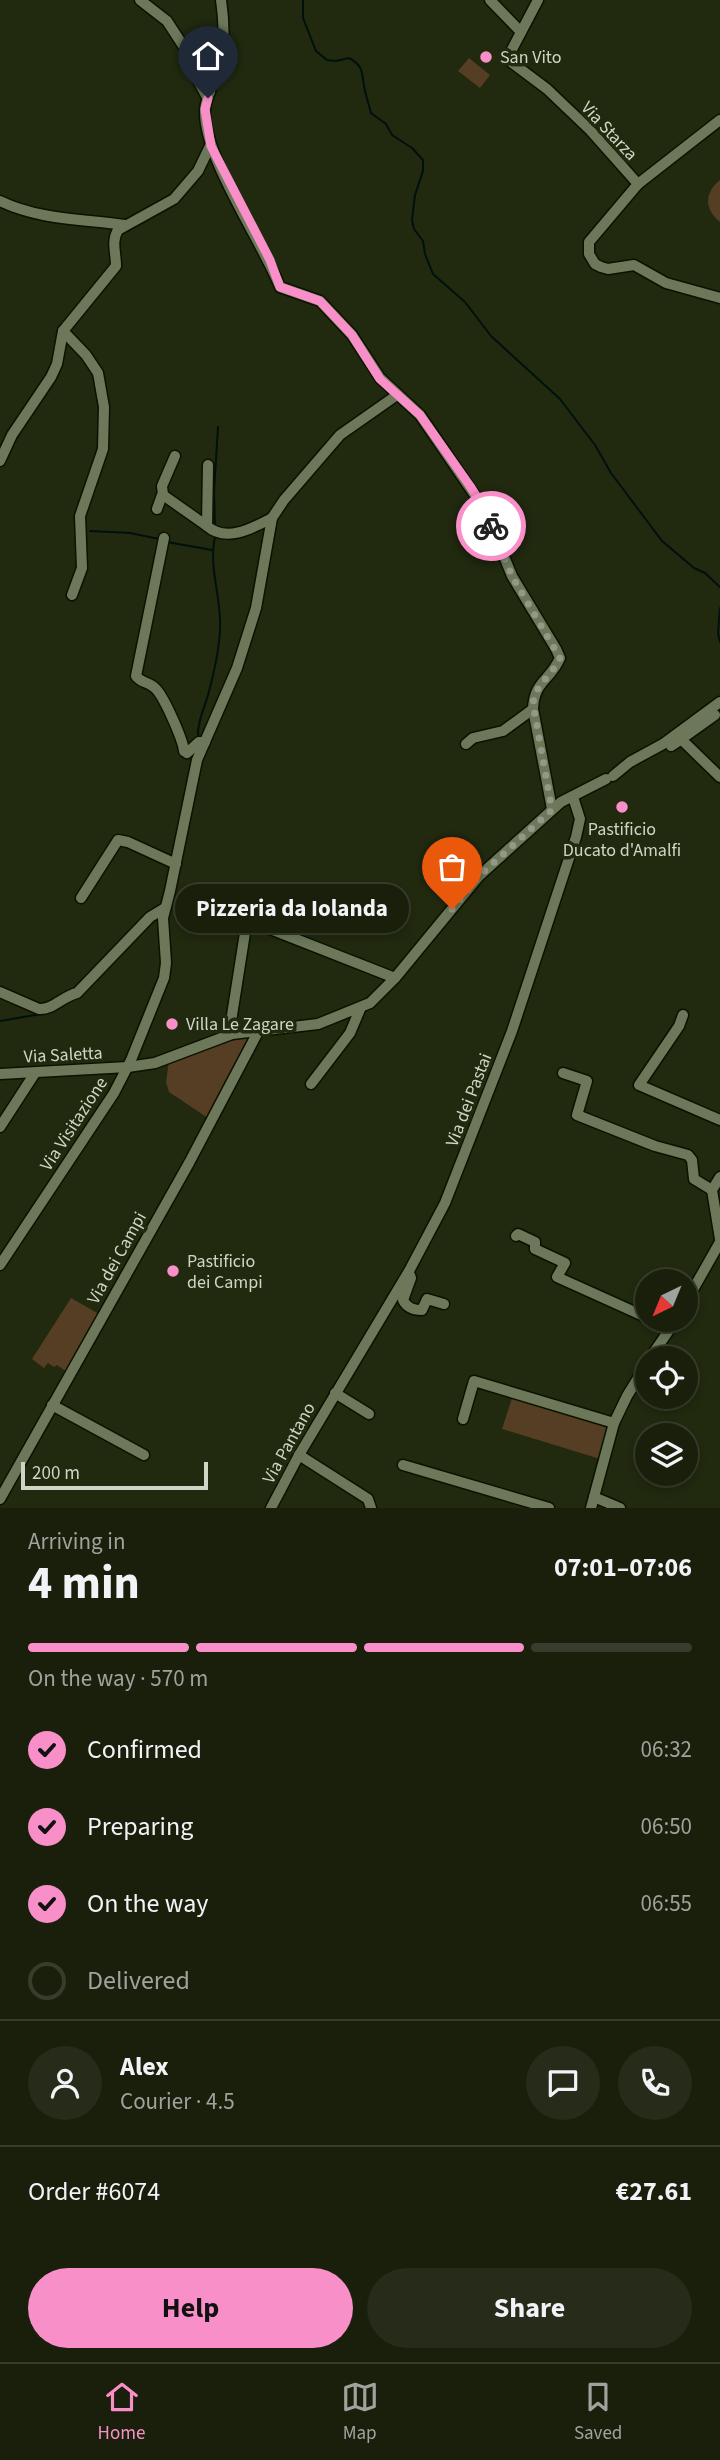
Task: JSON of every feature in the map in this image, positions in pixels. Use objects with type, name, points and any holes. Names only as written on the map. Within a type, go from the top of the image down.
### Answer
[{"type":"street","points":[[140,0],[167,21],[204,78],[209,95]]},
{"type":"street","points":[[205,109],[220,63],[224,22],[221,0]]},
{"type":"street","points":[[490,0],[521,33],[538,0]]},
{"type":"street","points":[[158,13],[196,80],[205,109],[211,146],[270,260],[280,287],[320,301],[352,335],[380,379],[420,415],[485,510],[512,576],[556,649],[560,658],[556,667],[534,693],[533,709],[552,810]]},
{"type":"street","name":"Via Starza","points":[[521,33],[507,59],[547,89],[590,130],[638,184],[589,242],[589,254],[596,264],[608,269],[634,265],[666,283],[720,298]]},
{"type":"street","points":[[196,80],[209,95]]},
{"type":"street","points":[[638,184],[720,120]]},
{"type":"street","points":[[0,461],[12,435],[51,377],[57,364],[63,331],[112,274],[116,266],[114,236],[125,225],[159,209],[173,199],[193,178],[211,146]]},
{"type":"street","points":[[628,194],[629,175]]},
{"type":"street","points":[[0,201],[24,211],[61,219],[125,225]]},
{"type":"street","points":[[63,331],[86,355],[98,373],[104,407],[103,449],[80,516],[82,568],[72,595]]},
{"type":"street","points":[[128,1068],[164,978],[166,963],[163,918],[172,862],[200,743],[237,668],[256,608],[272,518],[284,500],[340,435],[397,396]]},
{"type":"street","points":[[157,509],[163,495],[162,486],[175,456]]},
{"type":"street","points":[[208,465],[212,531]]},
{"type":"street","points":[[163,495],[212,531],[227,535],[253,528],[272,518]]},
{"type":"street","points":[[164,538],[136,676],[139,681],[156,688],[183,741],[184,751],[187,753],[200,743]]},
{"type":"street","points":[[624,767],[663,744],[720,702]]},
{"type":"street","points":[[466,744],[477,736],[503,731],[533,709]]},
{"type":"street","points":[[624,767],[641,763],[715,715]]},
{"type":"street","points":[[680,740],[720,777]]},
{"type":"street","name":"Via Visitazione","points":[[0,1265],[128,1068],[155,1063],[232,1034],[318,1024],[370,1003],[396,978],[479,876],[561,802],[609,778],[624,767]]},
{"type":"street","name":"Via dei Pastai","points":[[335,1393],[409,1271],[445,1203],[512,1031],[576,837],[580,819],[573,797]]},
{"type":"street","points":[[81,898],[117,841],[128,842],[172,862]]},
{"type":"street","points":[[0,992],[38,1009],[44,1010],[52,1006],[77,993],[150,917],[165,908]]},
{"type":"street","points":[[232,1034],[230,1028],[247,920],[396,978]]},
{"type":"street","points":[[311,1084],[350,1032],[361,1007]]},
{"type":"street","points":[[683,1015],[679,1026],[639,1085],[720,1120]]},
{"type":"street","name":"Via dei Campi","points":[[0,1499],[188,1163],[259,1030]]},
{"type":"street","name":"Via Saletta","points":[[0,1074],[128,1068]]},
{"type":"street","points":[[0,1127],[35,1073]]},
{"type":"street","points":[[562,1073],[587,1081],[577,1115],[655,1146],[688,1155],[692,1160],[694,1179],[712,1190]]},
{"type":"street","points":[[698,1280],[720,1241],[712,1190],[720,1177]]},
{"type":"street","points":[[516,1236],[518,1234],[535,1242],[535,1249],[565,1263],[557,1277],[635,1313]]},
{"type":"street","points":[[409,1271],[411,1278],[403,1300],[405,1305],[413,1310],[422,1310],[427,1299],[444,1304]]},
{"type":"street","points":[[463,1419],[474,1381],[614,1423]]},
{"type":"street","points":[[591,1508],[614,1423],[635,1383]]},
{"type":"street","points":[[335,1393],[369,1414]]},
{"type":"street","name":"Via Pantano","points":[[271,1508],[335,1393]]},
{"type":"street","points":[[52,1405],[144,1455]]},
{"type":"street","points":[[299,1455],[368,1499],[371,1508]]},
{"type":"street","points":[[403,1465],[523,1504],[549,1508]]},
{"type":"street","points":[[593,1497],[620,1508]]},
{"type":"shaded area","points":[[469,58],[490,75],[480,88],[458,71]]},
{"type":"shaded area","points":[[720,180],[720,222],[711,212],[708,201],[711,190]]},
{"type":"shaded area","points":[[254,1035],[208,1118],[169,1092],[166,1082],[169,1061],[231,1038]]},
{"type":"shaded area","points":[[71,1298],[99,1314],[67,1372],[48,1363],[44,1368],[32,1359]]},
{"type":"shaded area","points":[[513,1395],[606,1424],[609,1429],[601,1456],[597,1458],[502,1429]]},
{"type":"waterway","points":[[303,0],[303,18],[316,51],[327,60],[349,58],[358,65],[371,113],[386,124],[392,135],[412,148],[423,160],[412,220],[414,229],[423,241],[433,274],[465,302],[491,336],[560,399],[662,541],[720,587]]},
{"type":"waterway","points":[[215,528],[218,427]]},
{"type":"waterway","points":[[90,531],[130,533],[159,539]]},
{"type":"waterway","points":[[198,738],[219,638],[220,618],[213,560],[215,537]]},
{"type":"waterway","points":[[167,542],[212,550]]},
{"type":"waterway","points":[[720,608],[720,642]]},
{"type":"waterway","points":[[0,1021],[41,1014]]},
{"type":"way so far","points":[[452,909],[479,876],[552,810],[533,704],[534,693],[556,667],[560,658],[512,576],[491,526]]},
{"type":"place","name":"San Vito","points":[[486,57]]},
{"type":"place","name":"Pastificio Ducato d'Amalfi","points":[[622,807]]},
{"type":"place","name":"Pizzeria da Iolanda","points":[[452,909]]},
{"type":"place","name":"Villa Le Zagare","points":[[172,1024]]},
{"type":"place","name":"Pastificio dei Campi","points":[[173,1271]]},
{"type":"route","points":[[208,98],[205,109],[211,146],[270,260],[280,287],[320,301],[352,335],[380,379],[420,415],[470,486],[485,510],[491,526]]}]
